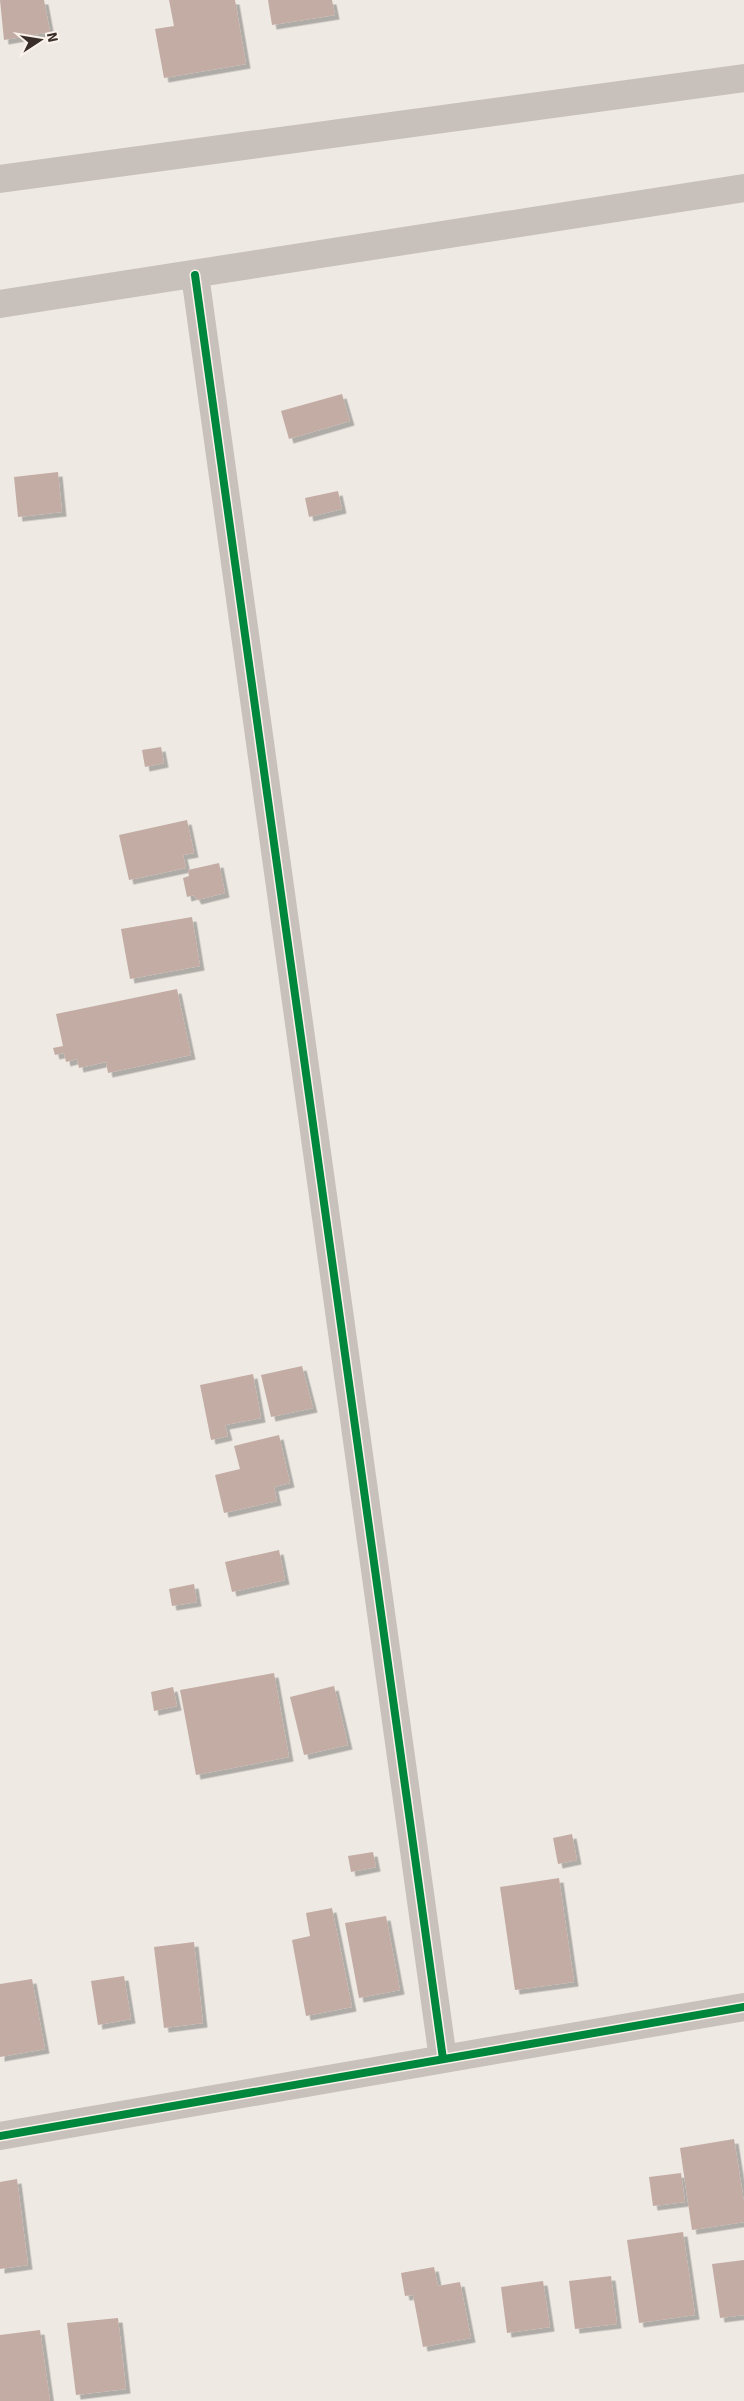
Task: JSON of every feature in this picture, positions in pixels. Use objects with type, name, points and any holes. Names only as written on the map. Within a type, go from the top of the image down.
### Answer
[{"type":"street","points":[[0,179],[744,78]]},
{"type":"street","points":[[0,304],[196,275],[744,188]]},
{"type":"street","points":[[196,275],[443,2060]]},
{"type":"street","points":[[0,2136],[744,2008]]},
{"type":"building","points":[[0,0],[44,0],[50,32],[4,40]]},
{"type":"building","points":[[169,0],[235,0],[246,64],[164,78],[155,29],[174,26]]},
{"type":"building","points":[[268,0],[332,0],[335,15],[272,25]]},
{"type":"building","points":[[342,394],[350,421],[289,439],[281,411]]},
{"type":"building","points":[[58,472],[62,512],[18,517],[14,477]]},
{"type":"building","points":[[338,491],[342,509],[309,517],[305,498]]},
{"type":"building","points":[[161,747],[164,763],[145,767],[142,750]]},
{"type":"building","points":[[187,820],[194,853],[183,855],[186,868],[129,880],[119,835]]},
{"type":"building","points":[[219,863],[225,893],[197,900],[194,895],[187,897],[183,878],[189,876],[188,870]]},
{"type":"building","points":[[192,917],[200,966],[130,979],[121,929]]},
{"type":"building","points":[[177,989],[191,1055],[108,1073],[106,1062],[79,1068],[77,1059],[66,1062],[64,1053],[55,1055],[53,1048],[63,1046],[56,1014]]},
{"type":"building","points":[[302,1366],[313,1408],[271,1417],[261,1375]]},
{"type":"building","points":[[253,1374],[261,1418],[225,1425],[228,1436],[211,1440],[200,1385]]},
{"type":"building","points":[[279,1435],[290,1483],[274,1487],[277,1501],[224,1513],[215,1475],[240,1469],[234,1446]]},
{"type":"building","points":[[279,1550],[285,1580],[232,1592],[225,1562]]},
{"type":"building","points":[[194,1584],[197,1602],[172,1606],[169,1589]]},
{"type":"building","points":[[274,1673],[289,1757],[196,1775],[180,1690]]},
{"type":"building","points":[[334,1686],[348,1745],[304,1755],[290,1697]]},
{"type":"building","points":[[173,1687],[177,1706],[154,1711],[151,1692]]},
{"type":"building","points":[[572,1834],[577,1860],[558,1864],[553,1838]]},
{"type":"building","points":[[373,1852],[376,1867],[351,1872],[348,1856]]},
{"type":"building","points":[[559,1878],[574,1982],[515,1990],[500,1887]]},
{"type":"building","points":[[332,1908],[352,2007],[306,2016],[292,1940],[310,1936],[306,1913]]},
{"type":"building","points":[[386,1916],[400,1990],[359,1998],[345,1923]]},
{"type":"building","points":[[194,1942],[203,2023],[164,2028],[154,1947]]},
{"type":"building","points":[[124,1976],[131,2019],[98,2025],[91,1981]]},
{"type":"building","points":[[32,1979],[45,2049],[0,2057],[0,1984]]},
{"type":"building","points":[[734,2139],[744,2202],[744,2222],[692,2230],[680,2148]]},
{"type":"building","points":[[681,2173],[685,2202],[653,2206],[649,2177]]},
{"type":"building","points":[[17,2179],[28,2265],[0,2269],[0,2182]]},
{"type":"building","points":[[683,2232],[695,2315],[639,2323],[627,2240]]},
{"type":"building","points":[[744,2260],[744,2315],[720,2318],[712,2264]]},
{"type":"building","points":[[434,2267],[438,2286],[460,2282],[471,2338],[423,2347],[413,2295],[405,2296],[401,2273]]},
{"type":"building","points":[[611,2276],[617,2324],[575,2329],[569,2281]]},
{"type":"building","points":[[543,2281],[550,2327],[507,2333],[501,2287]]},
{"type":"building","points":[[118,2318],[126,2389],[76,2395],[67,2323]]},
{"type":"building","points":[[40,2330],[50,2401],[0,2401],[0,2335]]},
{"type":"cycle path","points":[[195,275],[443,2059]]},
{"type":"cycle path","points":[[0,2136],[744,2007]]}]
